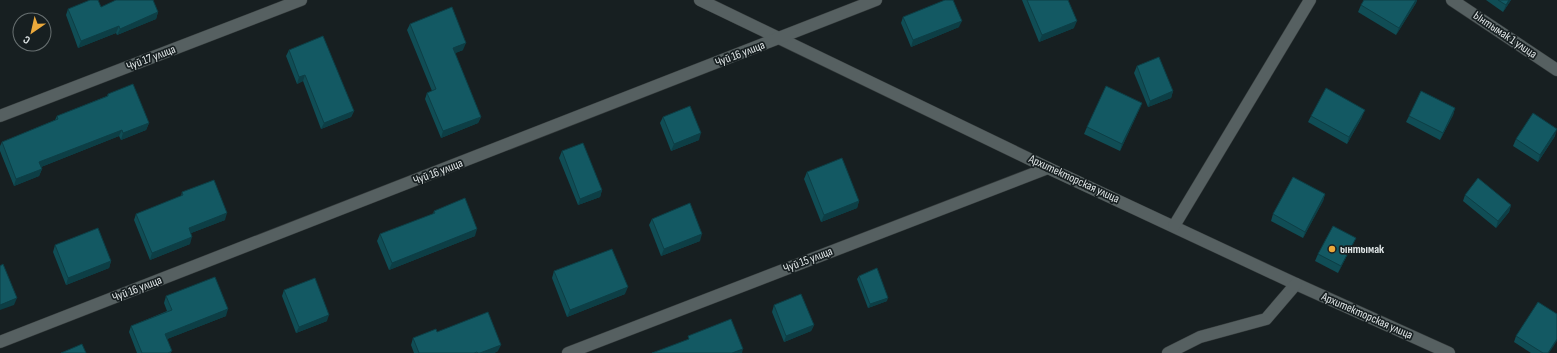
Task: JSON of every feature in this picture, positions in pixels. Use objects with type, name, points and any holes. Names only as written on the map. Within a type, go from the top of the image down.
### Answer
[{"type":"street","name":"Чуй 17 улица","points":[[0,116],[301,0]]},
{"type":"street","name":"Архитекторская улица","points":[[700,0],[782,38],[1048,168],[1296,284],[1449,353]]},
{"type":"street","name":"Чуй 16 улица","points":[[0,342],[782,38],[876,0]]},
{"type":"street","points":[[1174,226],[1310,0]]},
{"type":"street","name":"Ынтымак 1 улица","points":[[1452,0],[1557,70]]},
{"type":"street","name":"Чуй 15 улица","points":[[568,353],[1048,168]]},
{"type":"street","points":[[1168,353],[1200,337],[1266,319],[1296,284]]},
{"type":"building","points":[[90,0],[98,0],[101,7],[116,0],[153,0],[158,12],[120,29],[119,26],[81,41],[68,9]]},
{"type":"building","points":[[945,0],[953,0],[962,21],[913,40],[903,17]]},
{"type":"building","points":[[1027,0],[1068,0],[1077,21],[1042,35]]},
{"type":"building","points":[[1364,0],[1416,0],[1399,28],[1361,5]]},
{"type":"building","points":[[1498,0],[1509,0],[1506,5]]},
{"type":"building","points":[[452,7],[466,43],[453,48],[481,117],[443,131],[427,93],[436,89],[410,24]]},
{"type":"building","points":[[323,36],[354,111],[324,123],[305,75],[299,77],[289,50]]},
{"type":"building","points":[[1159,57],[1173,91],[1150,101],[1137,66]]},
{"type":"building","points":[[133,84],[149,123],[123,133],[122,130],[39,162],[42,169],[16,179],[2,142],[58,119],[57,116],[108,96],[108,94]]},
{"type":"building","points":[[1106,86],[1142,103],[1122,144],[1087,127]]},
{"type":"building","points":[[1326,88],[1365,110],[1349,137],[1311,116]]},
{"type":"building","points":[[1421,91],[1455,108],[1443,133],[1409,116]]},
{"type":"building","points":[[690,106],[701,133],[674,144],[663,117]]},
{"type":"building","points":[[1533,113],[1557,129],[1540,155],[1516,139]]},
{"type":"building","points":[[583,143],[602,190],[580,199],[562,151]]},
{"type":"building","points":[[842,158],[859,201],[824,215],[807,172]]},
{"type":"building","points":[[1293,177],[1325,194],[1305,232],[1273,214]]},
{"type":"building","points":[[1478,178],[1511,205],[1498,221],[1465,195]]},
{"type":"building","points":[[214,180],[227,213],[189,228],[192,237],[152,253],[136,214],[183,195],[182,192]]},
{"type":"building","points":[[465,198],[477,229],[392,263],[380,234],[435,213],[434,211]]},
{"type":"building","points":[[690,203],[702,234],[664,249],[652,219]]},
{"type":"building","points":[[1333,226],[1356,238],[1341,266],[1318,254]]},
{"type":"building","points":[[98,228],[111,261],[68,278],[55,245]]},
{"type":"building","points":[[612,249],[628,287],[570,310],[554,271]]},
{"type":"building","points":[[3,264],[17,298],[0,305],[0,266]]},
{"type":"building","points":[[877,268],[888,298],[870,304],[859,276]]},
{"type":"building","points":[[215,277],[228,309],[165,334],[172,351],[168,353],[142,353],[131,326],[172,310],[166,296]]},
{"type":"building","points":[[315,278],[329,315],[299,327],[284,290]]},
{"type":"building","points":[[801,294],[814,325],[786,336],[774,305]]},
{"type":"building","points":[[1538,302],[1557,314],[1557,339],[1548,353],[1543,353],[1516,336]]},
{"type":"building","points":[[488,312],[501,345],[480,353],[419,353],[413,338],[436,329],[437,332]]},
{"type":"building","points":[[731,319],[743,349],[732,353],[652,353],[689,339],[688,336]]},
{"type":"building","points":[[82,344],[86,353],[61,353]]},
{"type":"place","name":"ынтымак","points":[[1332,249]]}]
